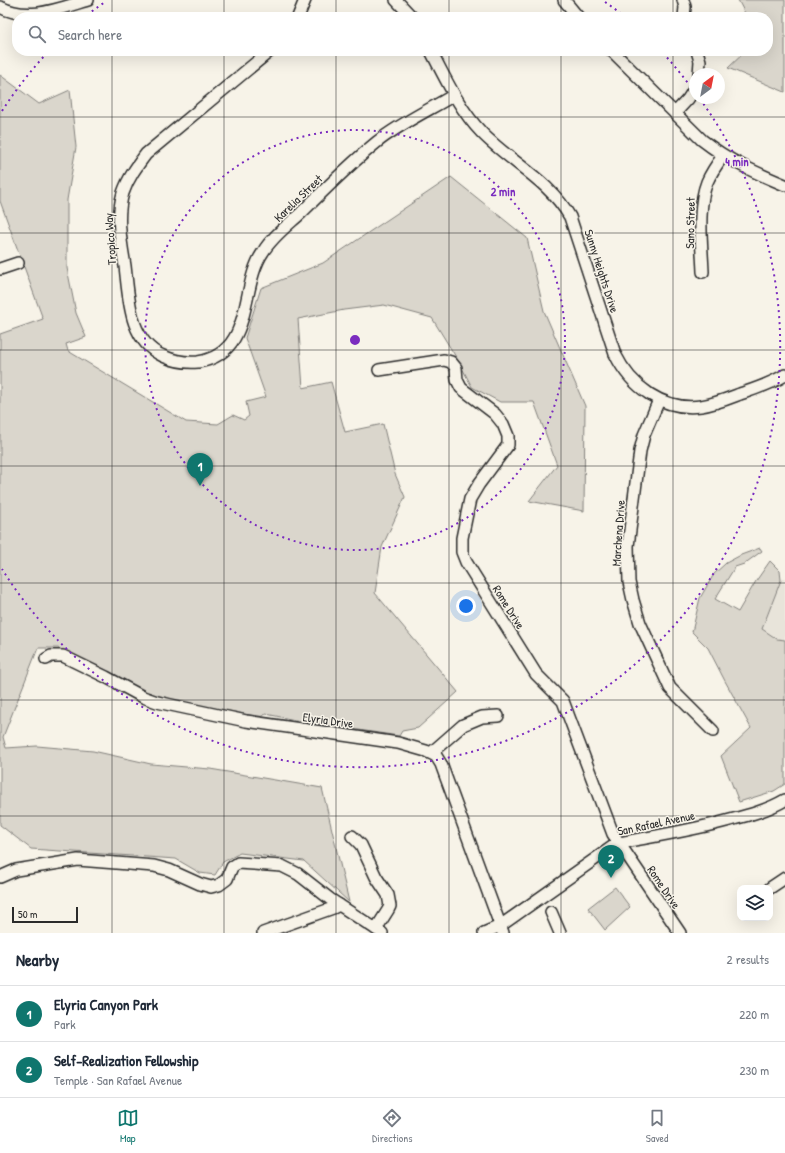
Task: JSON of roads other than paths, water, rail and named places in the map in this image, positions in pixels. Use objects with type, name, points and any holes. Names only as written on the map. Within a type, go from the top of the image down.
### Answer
[{"type":"street","points":[[45,12],[88,0]]},
{"type":"street","points":[[300,12],[305,0]]},
{"type":"street","points":[[396,0],[407,12]]},
{"type":"street","points":[[564,0],[574,12]]},
{"type":"street","points":[[683,0],[684,12]]},
{"type":"street","points":[[0,7],[14,12]]},
{"type":"street","name":"Tropico Way","points":[[211,359],[198,362],[185,362],[170,359],[156,353],[146,344],[137,332],[132,314],[120,234],[120,208],[123,192],[133,172],[146,154],[264,56]]},
{"type":"street","name":"Sunny Heights Drive","points":[[434,56],[454,96],[482,133],[497,148],[549,189],[564,206],[570,217],[615,354],[621,366],[636,385],[646,393],[659,400],[672,404],[699,406],[713,404],[767,385],[785,375]]},
{"type":"street","points":[[617,56],[702,140],[723,156],[740,166],[785,185]]},
{"type":"street","points":[[698,56],[699,68]]},
{"type":"street","name":"Karelia Street","points":[[211,359],[223,351],[233,341],[241,327],[256,265],[263,252],[273,241],[326,188],[377,142],[411,120],[454,96]]},
{"type":"street","points":[[675,113],[689,97]]},
{"type":"street","name":"Sano Street","points":[[703,272],[702,196],[707,182],[723,156]]},
{"type":"street","points":[[0,269],[18,263]]},
{"type":"street","name":"Rome Drive","points":[[379,370],[444,360],[451,362],[456,368],[457,380],[461,388],[495,414],[503,424],[508,436],[508,445],[479,484],[470,499],[462,538],[462,552],[466,562],[536,674],[563,701],[613,834],[680,933]]},
{"type":"street","name":"Marchena Drive","points":[[659,400],[644,435],[640,451],[629,534],[628,564],[632,594],[640,623],[670,688],[713,731]]},
{"type":"street","name":"Elyria Drive","points":[[46,659],[50,656],[63,656],[142,697],[157,702],[246,721],[398,742],[414,746],[431,753]]},
{"type":"street","points":[[498,716],[482,717],[463,725],[431,753],[436,756],[441,764],[502,930]]},
{"type":"street","name":"San Rafael Avenue","points":[[484,933],[502,930],[619,843],[708,826],[751,814],[785,800]]},
{"type":"street","points":[[0,877],[16,870],[78,860],[154,866],[169,870],[200,884],[211,887],[219,885],[227,879],[232,867],[238,863],[282,866],[298,874],[338,904],[379,931],[390,906],[388,895],[376,877],[361,845],[352,836]]},
{"type":"street","points":[[773,886],[785,878]]},
{"type":"street","points":[[263,933],[333,908],[338,904]]},
{"type":"street","points":[[551,912],[560,933]]},
{"type":"place","name":"Elyria Canyon Park","points":[[200,486]]},
{"type":"place","name":"Self-Realization Fellowship","points":[[611,878]]}]
